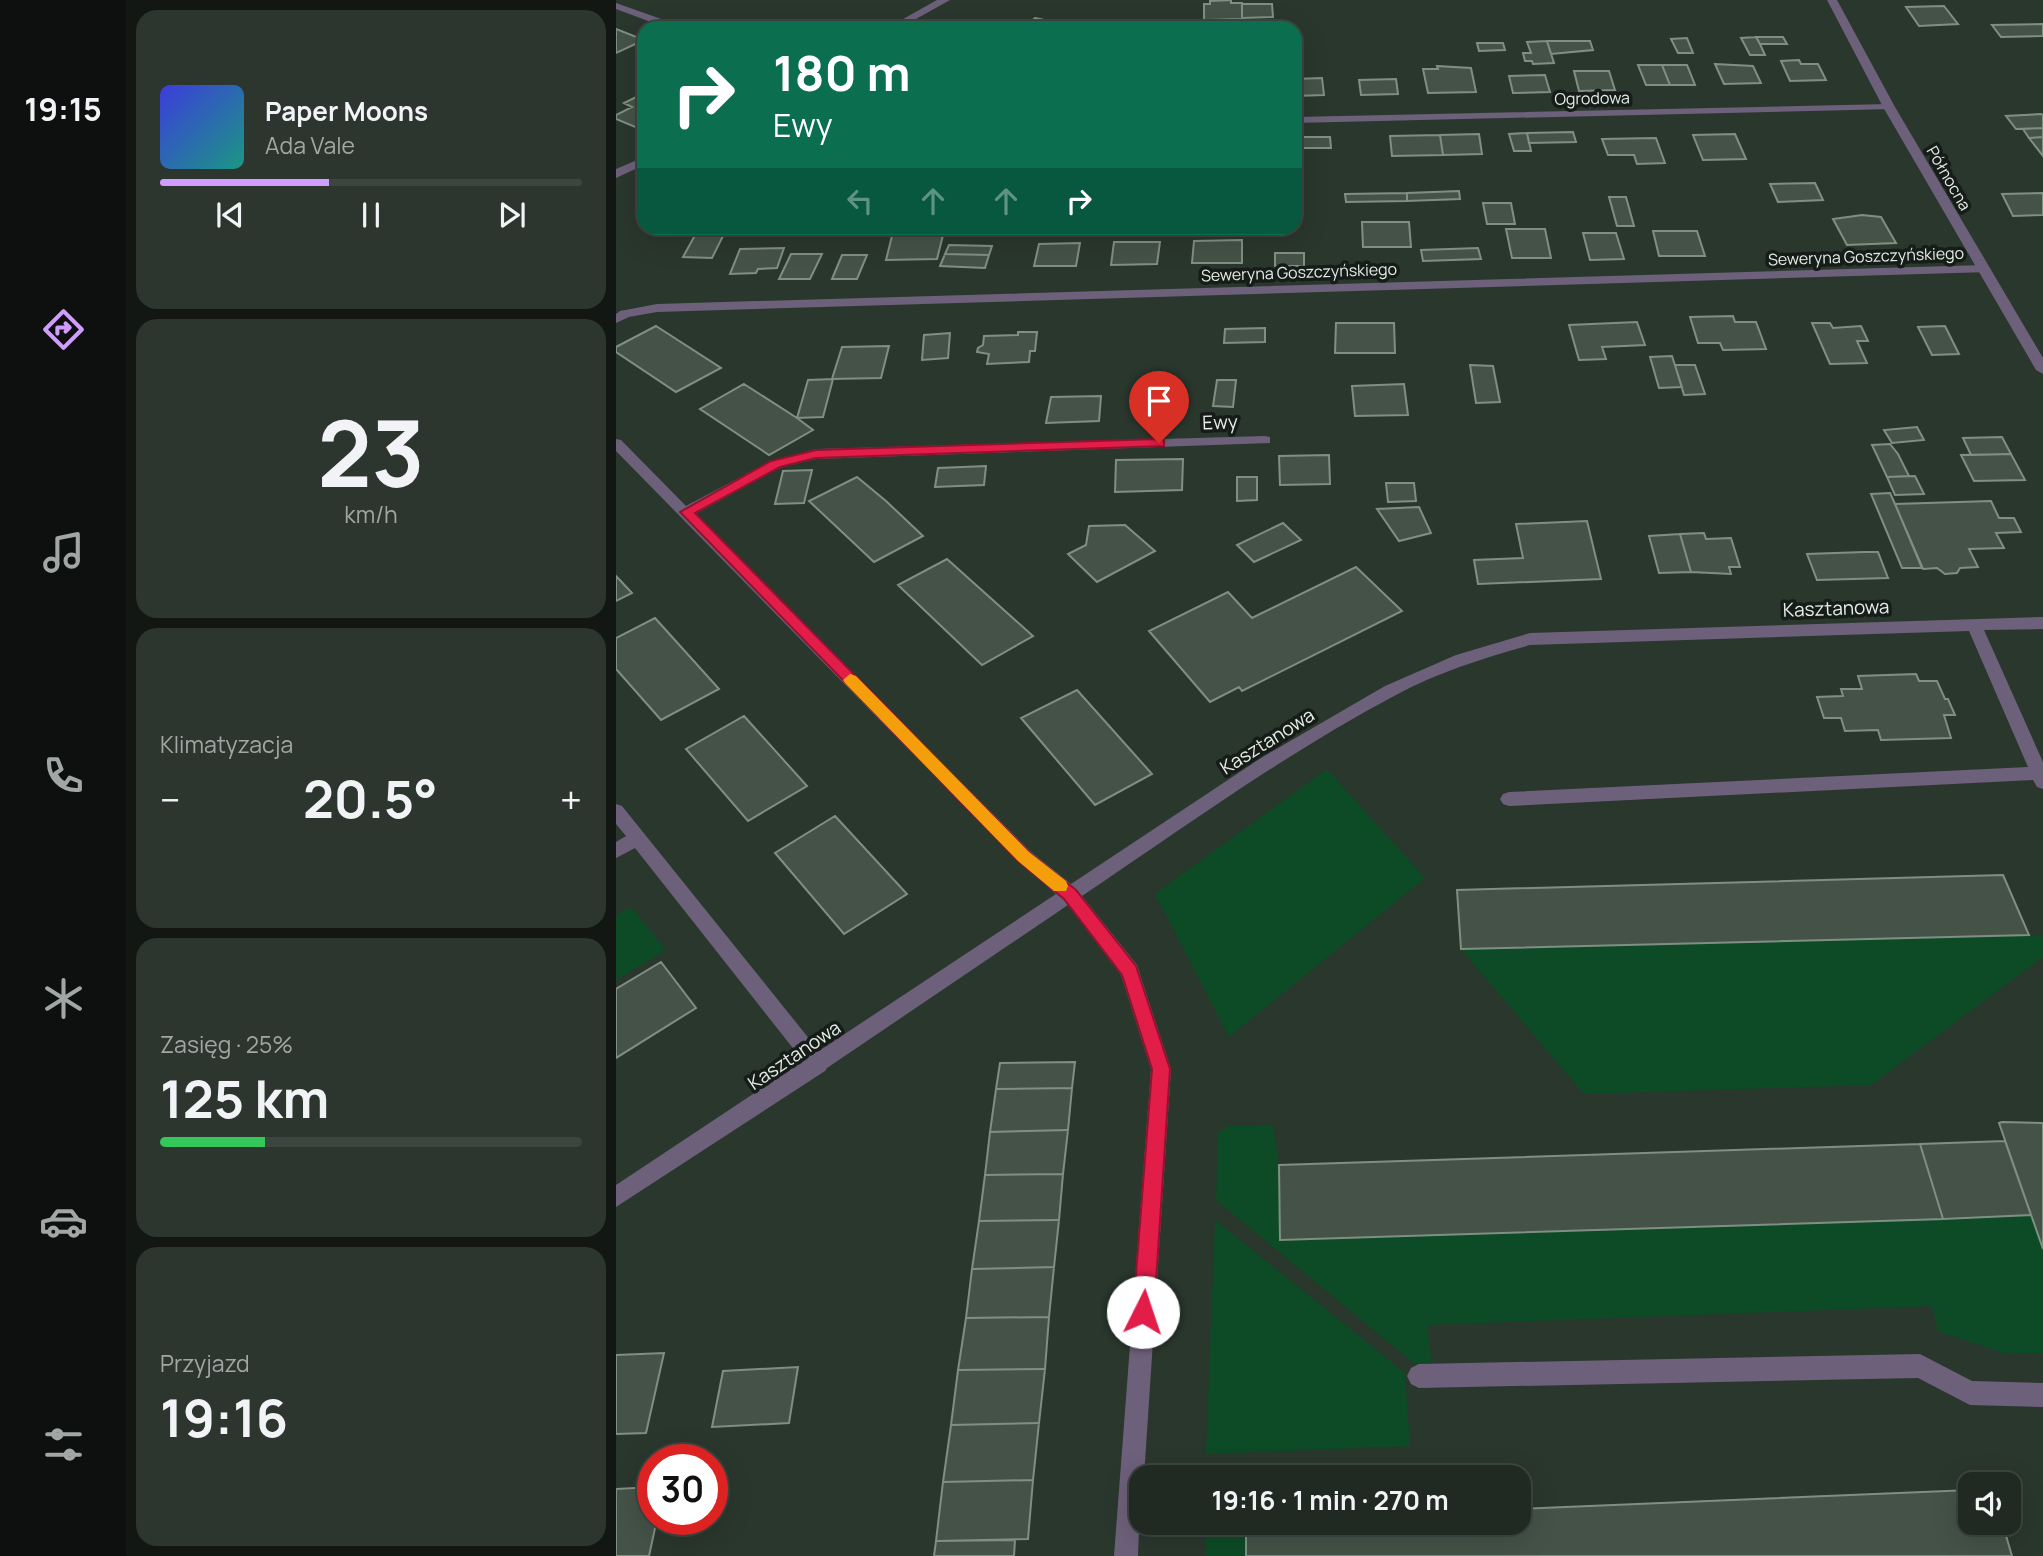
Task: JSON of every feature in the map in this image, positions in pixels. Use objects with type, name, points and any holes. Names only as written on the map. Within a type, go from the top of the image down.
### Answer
[{"type":"street","points":[[905,21],[945,0]]},
{"type":"street","name":"Północna","points":[[1832,0],[1889,107],[2043,370]]},
{"type":"street","points":[[616,6],[658,21]]},
{"type":"street","name":"Ogrodowa","points":[[1302,120],[1889,107]]},
{"type":"street","points":[[616,174],[637,164]]},
{"type":"street","name":"Seweryna Goszczyńskiego","points":[[616,319],[625,314],[657,308],[1985,270]]},
{"type":"street","name":"Ewy","points":[[686,512],[776,464],[816,454],[1265,440]]},
{"type":"street","points":[[616,443],[1024,856],[1070,894],[1130,971],[1161,1069],[1126,1556]]},
{"type":"street","name":"Kasztanowa","points":[[616,1197],[1268,763],[1391,690],[1462,659],[1530,639],[2043,623]]},
{"type":"street","points":[[1509,799],[2041,778],[1974,625]]},
{"type":"street","points":[[616,811],[818,1065]]},
{"type":"street","points":[[616,851],[636,839]]},
{"type":"street","points":[[1419,1376],[1920,1366],[1970,1393],[2043,1395]]},
{"type":"green space","points":[[1327,769],[1425,878],[1229,1037],[1155,894]]},
{"type":"green space","points":[[631,907],[666,950],[616,980],[616,916]]},
{"type":"green space","points":[[2043,936],[2043,957],[1871,1085],[1584,1094],[1461,949]]},
{"type":"green space","points":[[1273,1125],[1279,1165],[1280,1239],[2031,1215],[2043,1249],[2043,1353],[2006,1354],[1938,1331],[1932,1306],[1427,1325],[1432,1366],[1416,1365],[1216,1200],[1218,1133],[1228,1126]]},
{"type":"green space","points":[[1215,1220],[1405,1373],[1410,1446],[1206,1454]]},
{"type":"green space","points":[[1206,1535],[1246,1535],[1246,1556],[1205,1556]]},
{"type":"building","points":[[1231,0],[1231,3],[1242,3],[1242,19],[1204,20],[1204,4]]},
{"type":"building","points":[[1242,4],[1272,4],[1273,17],[1242,18]]},
{"type":"building","points":[[1944,6],[1958,24],[1919,26],[1906,7]]},
{"type":"building","points":[[2043,24],[2043,36],[2001,37],[1992,25]]},
{"type":"building","points":[[616,29],[637,37],[637,43],[616,53]]},
{"type":"building","points":[[1756,37],[1783,37],[1787,44],[1760,44]]},
{"type":"building","points":[[1756,37],[1765,55],[1750,55],[1741,38]]},
{"type":"building","points":[[1687,38],[1693,53],[1678,53],[1671,39]]},
{"type":"building","points":[[1547,41],[1590,41],[1593,50],[1551,54]]},
{"type":"building","points":[[1547,41],[1554,63],[1533,64],[1532,61],[1525,61],[1523,53],[1531,53],[1527,42]]},
{"type":"building","points":[[1477,43],[1503,43],[1505,50],[1479,51]]},
{"type":"building","points":[[1799,60],[1801,64],[1818,64],[1826,80],[1790,81],[1781,61]]},
{"type":"building","points":[[1715,64],[1753,66],[1761,83],[1724,84]]},
{"type":"building","points":[[1638,65],[1662,65],[1670,85],[1646,85]]},
{"type":"building","points":[[1662,65],[1687,65],[1695,85],[1670,85]]},
{"type":"building","points":[[1437,66],[1471,68],[1476,92],[1428,93],[1423,69],[1438,69]]},
{"type":"building","points":[[1574,71],[1609,71],[1615,90],[1579,91]]},
{"type":"building","points":[[1545,75],[1550,92],[1513,93],[1509,76]]},
{"type":"building","points":[[1322,78],[1324,95],[1302,96],[1302,79]]},
{"type":"building","points":[[1396,79],[1398,94],[1361,95],[1359,80]]},
{"type":"building","points":[[637,96],[637,128],[616,119],[616,115],[632,107],[624,103]]},
{"type":"building","points":[[2041,114],[2043,128],[2016,129],[2006,116]]},
{"type":"building","points":[[2043,128],[2043,137],[2029,138],[2023,129]]},
{"type":"building","points":[[1573,132],[1576,142],[1529,143],[1527,133]]},
{"type":"building","points":[[1527,133],[1531,151],[1514,151],[1509,134]]},
{"type":"building","points":[[1479,134],[1482,154],[1443,155],[1440,135]]},
{"type":"building","points":[[1735,134],[1746,159],[1703,160],[1693,135]]},
{"type":"building","points":[[1440,135],[1443,155],[1392,156],[1390,136]]},
{"type":"building","points":[[1302,137],[1330,137],[1331,148],[1302,148]]},
{"type":"building","points":[[2043,137],[2043,156],[2029,138]]},
{"type":"building","points":[[1656,138],[1665,163],[1637,164],[1634,155],[1608,155],[1602,139]]},
{"type":"building","points":[[1815,183],[1823,200],[1778,202],[1770,184]]},
{"type":"building","points":[[1459,191],[1460,199],[1407,201],[1407,193]]},
{"type":"building","points":[[1407,193],[1407,201],[1346,202],[1345,194]]},
{"type":"building","points":[[2043,193],[2043,215],[2013,216],[2002,194]]},
{"type":"building","points":[[1609,197],[1626,197],[1634,226],[1617,226]]},
{"type":"building","points":[[1483,203],[1511,203],[1515,224],[1487,224]]},
{"type":"building","points":[[1862,215],[1881,217],[1896,243],[1847,245],[1833,219]]},
{"type":"building","points":[[1362,222],[1409,222],[1411,247],[1363,247]]},
{"type":"building","points":[[1506,229],[1545,229],[1551,258],[1512,258]]},
{"type":"building","points":[[1653,231],[1697,231],[1705,256],[1659,256]]},
{"type":"building","points":[[1583,233],[1616,233],[1624,259],[1590,260]]},
{"type":"building","points":[[695,235],[724,235],[712,258],[683,257]]},
{"type":"building","points":[[892,235],[943,235],[937,259],[886,260]]},
{"type":"building","points":[[1242,240],[1242,263],[1192,263],[1194,241]]},
{"type":"building","points":[[1114,242],[1160,242],[1157,264],[1111,265]]},
{"type":"building","points":[[1080,243],[1076,266],[1034,266],[1039,244]]},
{"type":"building","points":[[949,245],[992,246],[989,255],[945,254]]},
{"type":"building","points":[[784,248],[777,268],[758,269],[756,273],[730,274],[740,249]]},
{"type":"building","points":[[1478,248],[1481,259],[1423,261],[1421,250]]},
{"type":"building","points":[[1275,253],[1304,253],[1304,266],[1275,266]]},
{"type":"building","points":[[791,254],[822,254],[810,279],[779,279]]},
{"type":"building","points":[[945,254],[989,255],[985,268],[940,266]]},
{"type":"building","points":[[842,255],[867,255],[857,279],[832,279]]},
{"type":"building","points":[[1733,316],[1735,322],[1756,322],[1766,349],[1723,350],[1720,343],[1698,343],[1690,317]]},
{"type":"building","points":[[1637,322],[1645,345],[1602,347],[1606,359],[1579,360],[1569,325]]},
{"type":"building","points":[[1336,323],[1394,323],[1395,353],[1335,353]]},
{"type":"building","points":[[1812,323],[1830,323],[1833,328],[1861,326],[1868,341],[1857,341],[1867,363],[1830,364]]},
{"type":"building","points":[[656,326],[721,368],[676,392],[616,352],[616,347]]},
{"type":"building","points":[[1945,326],[1959,354],[1932,355],[1918,327]]},
{"type":"building","points":[[1265,328],[1265,342],[1224,343],[1225,329]]},
{"type":"building","points":[[1018,332],[1037,332],[1035,351],[1030,351],[1029,362],[987,364],[989,354],[977,352],[983,345],[984,336],[1018,335]]},
{"type":"building","points":[[950,333],[948,358],[922,360],[924,335]]},
{"type":"building","points":[[889,346],[881,378],[832,379],[842,347]]},
{"type":"building","points":[[1672,356],[1682,387],[1659,388],[1650,357]]},
{"type":"building","points":[[1470,365],[1493,366],[1500,402],[1476,403]]},
{"type":"building","points":[[1675,365],[1695,365],[1705,394],[1684,395]]},
{"type":"building","points":[[833,379],[823,417],[797,418],[808,380]]},
{"type":"building","points":[[1217,380],[1236,380],[1233,407],[1213,406]]},
{"type":"building","points":[[744,384],[813,430],[769,455],[700,409]]},
{"type":"building","points":[[1404,384],[1408,415],[1355,416],[1352,386]]},
{"type":"building","points":[[1101,396],[1099,421],[1046,423],[1051,397]]},
{"type":"building","points":[[1917,427],[1924,440],[1892,443],[1884,430]]},
{"type":"building","points":[[2002,437],[2011,454],[1971,455],[1963,438]]},
{"type":"building","points":[[1890,444],[1909,476],[1887,477],[1872,445]]},
{"type":"building","points":[[2011,454],[2025,480],[1974,481],[1961,455]]},
{"type":"building","points":[[1329,455],[1330,484],[1280,485],[1279,456]]},
{"type":"building","points":[[1183,459],[1182,490],[1115,492],[1116,460]]},
{"type":"building","points":[[986,466],[984,485],[935,487],[938,468]]},
{"type":"building","points":[[812,470],[804,503],[775,504],[783,471]]},
{"type":"building","points":[[1915,476],[1924,494],[1895,495],[1887,477]]},
{"type":"building","points":[[857,477],[923,536],[874,562],[809,501]]},
{"type":"building","points":[[1237,477],[1257,477],[1257,500],[1237,501]]},
{"type":"building","points":[[1386,483],[1414,483],[1416,501],[1388,502]]},
{"type":"building","points":[[1890,493],[1922,568],[1902,568],[1871,494]]},
{"type":"building","points":[[1991,501],[1999,518],[2014,518],[2021,532],[1996,533],[2004,548],[1969,549],[1978,567],[1960,568],[1957,573],[1945,574],[1937,568],[1923,569],[1895,504]]},
{"type":"building","points":[[1419,507],[1431,533],[1399,541],[1377,509]]},
{"type":"building","points":[[1587,521],[1601,579],[1478,584],[1474,560],[1523,558],[1516,524]]},
{"type":"building","points":[[1283,523],[1301,540],[1254,562],[1237,545]]},
{"type":"building","points":[[1125,525],[1155,551],[1097,582],[1068,554],[1086,545],[1089,526]]},
{"type":"building","points":[[1704,533],[1706,539],[1731,538],[1740,567],[1729,567],[1731,574],[1691,572],[1680,534]]},
{"type":"building","points":[[1680,534],[1691,572],[1659,573],[1649,536]]},
{"type":"building","points":[[1878,552],[1888,578],[1817,580],[1807,554]]},
{"type":"building","points":[[947,559],[1033,636],[982,665],[898,585]]},
{"type":"building","points":[[1356,567],[1402,611],[1242,691],[1239,687],[1210,702],[1149,631],[1228,592],[1252,618]]},
{"type":"building","points":[[616,576],[632,593],[616,601]]},
{"type":"building","points":[[655,618],[719,689],[661,720],[616,669],[616,638]]},
{"type":"building","points":[[1916,674],[1919,681],[1937,681],[1945,699],[1948,699],[1955,715],[1944,715],[1951,738],[1881,740],[1878,730],[1845,731],[1841,718],[1824,718],[1817,697],[1843,696],[1841,689],[1862,689],[1858,676]]},
{"type":"building","points":[[1077,690],[1152,774],[1095,805],[1021,718]]},
{"type":"building","points":[[744,716],[807,786],[748,821],[686,749]]},
{"type":"building","points":[[835,816],[907,894],[844,934],[775,853]]},
{"type":"building","points":[[2003,875],[2029,935],[1461,949],[1457,890]]},
{"type":"building","points":[[661,962],[696,1008],[616,1058],[616,989]]},
{"type":"building","points":[[1075,1062],[1072,1088],[996,1089],[1000,1063]]},
{"type":"building","points":[[1072,1088],[1068,1130],[990,1132],[996,1089]]},
{"type":"building","points":[[1999,1123],[2043,1123],[2043,1249]]},
{"type":"building","points":[[1068,1130],[1063,1174],[985,1175],[990,1132]]},
{"type":"building","points":[[2005,1141],[2031,1215],[1943,1219],[1920,1144]]},
{"type":"building","points":[[1920,1144],[1943,1219],[1280,1240],[1279,1165]]},
{"type":"building","points":[[1063,1174],[1059,1220],[979,1221],[985,1175]]},
{"type":"building","points":[[1059,1220],[1054,1267],[972,1269],[979,1221]]},
{"type":"building","points":[[1054,1267],[1049,1317],[966,1318],[972,1269]]},
{"type":"building","points":[[1049,1317],[1045,1369],[958,1370],[966,1318]]},
{"type":"building","points":[[664,1353],[646,1433],[616,1434],[616,1355]]},
{"type":"building","points":[[798,1367],[789,1423],[712,1427],[723,1371]]},
{"type":"building","points":[[1045,1369],[1039,1423],[951,1425],[958,1370]]},
{"type":"building","points":[[1039,1423],[1033,1480],[943,1482],[951,1425]]},
{"type":"building","points":[[1033,1480],[1028,1539],[936,1541],[943,1482]]},
{"type":"building","points":[[637,1488],[637,1535],[654,1535],[649,1556],[616,1556],[616,1489]]},
{"type":"building","points":[[1958,1491],[1958,1535],[2006,1535],[2012,1556],[1246,1556],[1246,1535],[1531,1535],[1531,1508]]},
{"type":"building","points":[[1015,1540],[1014,1556],[934,1556],[936,1541]]},
{"type":"slow traffic","points":[[850,680],[1024,856],[1060,886]]},
{"type":"route","points":[[1143,1312],[1161,1069],[1130,971],[1070,894],[1024,856],[686,512],[776,464],[816,454],[1159,443]]}]
